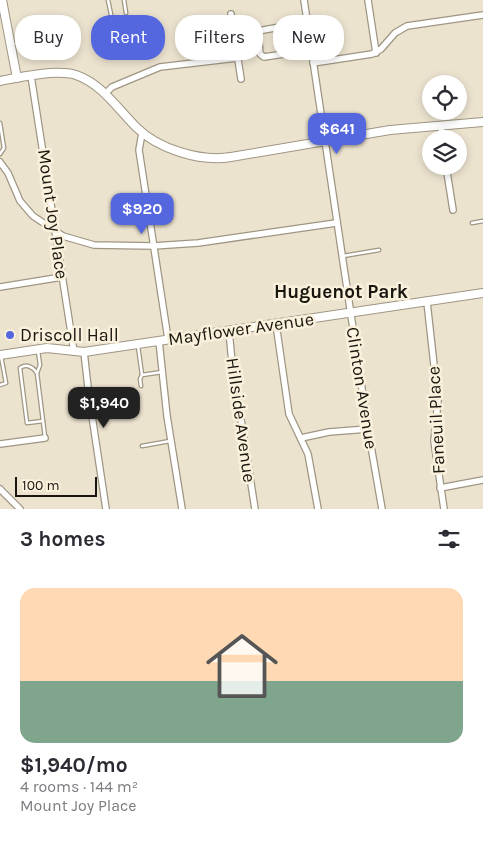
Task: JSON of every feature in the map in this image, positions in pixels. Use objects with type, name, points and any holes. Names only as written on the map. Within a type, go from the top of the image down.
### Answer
[{"type":"street","points":[[2,0],[17,78]]},
{"type":"street","name":"Clinton Avenue","points":[[304,0],[305,15]]},
{"type":"street","points":[[368,0],[376,53]]},
{"type":"street","points":[[313,63],[376,53],[395,33],[407,26],[483,15]]},
{"type":"street","points":[[273,27],[258,31],[260,51],[264,57],[273,56]]},
{"type":"street","points":[[105,94],[112,87],[160,67],[221,60]]},
{"type":"street","points":[[238,60],[241,79]]},
{"type":"street","name":"Clinton Avenue","points":[[313,60],[336,223],[382,509]]},
{"type":"street","points":[[0,82],[60,73],[71,74],[88,80],[105,94],[142,132],[156,141],[180,152],[213,159],[390,130],[483,122]]},
{"type":"street","name":"Mount Joy Place","points":[[31,76],[74,352]]},
{"type":"street","points":[[441,126],[441,130]]},
{"type":"street","points":[[142,132],[139,150],[168,340]]},
{"type":"street","points":[[0,162],[8,173],[14,189],[27,210],[41,222],[64,236],[94,244],[153,246],[226,240],[336,223]]},
{"type":"street","points":[[447,175],[453,210]]},
{"type":"street","points":[[0,287],[62,278]]},
{"type":"street","name":"Mayflower Avenue","points":[[0,354],[38,348],[56,348],[84,352],[483,293]]},
{"type":"street","name":"Faneuil Place","points":[[426,302],[438,391],[438,412],[434,441],[444,509]]},
{"type":"street","points":[[276,324],[289,414],[311,462],[318,509]]},
{"type":"street","name":"Hillside Avenue","points":[[229,331],[255,509]]},
{"type":"street","points":[[158,341],[182,509]]},
{"type":"street","points":[[84,352],[106,509]]},
{"type":"street","points":[[301,438],[329,432],[368,429]]},
{"type":"street","points":[[0,444],[45,438]]},
{"type":"street","points":[[440,488],[483,480]]},
{"type":"street","points":[[1,492],[20,509]]},
{"type":"lane","points":[[108,0],[111,15]]},
{"type":"lane","points":[[124,0],[126,13]]},
{"type":"lane","points":[[0,123],[1,142],[4,148],[0,154]]},
{"type":"lane","points":[[472,222],[483,221]]},
{"type":"lane","points":[[342,256],[379,250]]},
{"type":"lane","points":[[137,344],[142,375],[140,379],[141,386]]},
{"type":"lane","points":[[38,348],[40,365],[37,373],[45,438]]},
{"type":"lane","points":[[0,354],[2,372],[6,383],[0,385]]},
{"type":"lane","points":[[37,373],[34,369],[26,366],[21,367],[19,372],[27,423],[43,421]]},
{"type":"lane","points":[[142,375],[162,372]]},
{"type":"lane","points":[[142,446],[171,441]]},
{"type":"place","name":"Driscoll Hall","points":[[10,335]]},
{"type":"district","name":"Huguenot Park","points":[[341,292]]}]
